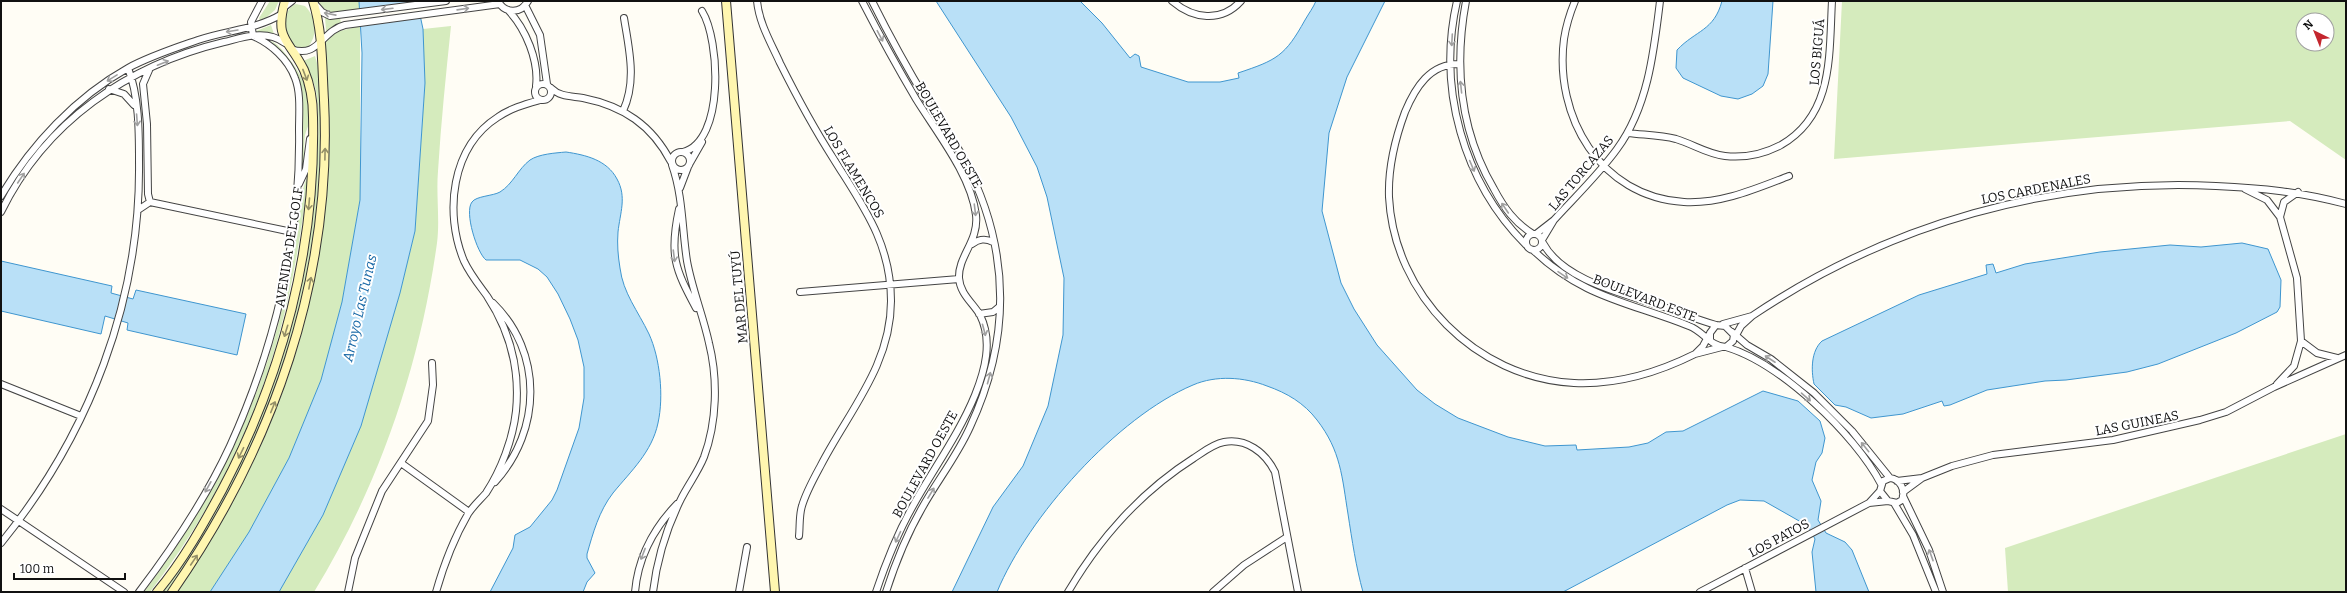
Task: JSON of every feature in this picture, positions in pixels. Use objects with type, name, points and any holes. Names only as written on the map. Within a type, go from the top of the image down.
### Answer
[{"type":"street","points":[[139,592],[189,520],[234,437],[258,378],[286,274],[300,158],[297,84],[292,71],[278,53],[269,44],[253,36],[251,28],[253,16],[262,1]]},
{"type":"street","points":[[1,196],[14,173],[34,148],[81,102],[106,82],[128,68],[154,56],[200,39],[251,28],[292,1]]},
{"type":"street","points":[[312,2],[322,12],[330,16],[446,1]]},
{"type":"street","name":"MAR DEL TUYÚ","points":[[726,1],[775,592]]},
{"type":"street","name":"LOS FLAMENCOS","points":[[757,1],[767,35],[788,78],[813,125],[877,231],[888,267],[890,284],[890,321],[882,356],[868,386],[835,438],[814,479],[802,507],[799,536]]},
{"type":"street","name":"BOULEVARD OESTE","points":[[862,1],[892,59],[955,161],[974,202],[976,218],[972,244],[966,252],[959,279],[965,295],[979,314],[986,334],[987,349],[975,395],[953,438],[913,506],[896,541],[876,592]]},
{"type":"street","name":"BOULEVARD OESTE","points":[[872,1],[900,55],[963,157],[987,212],[999,274],[997,347],[983,398],[970,429],[920,510],[886,592]]},
{"type":"street","points":[[1172,1],[1190,13],[1208,16],[1225,13],[1241,1]]},
{"type":"street","points":[[1457,1],[1452,31],[1450,64],[1451,82],[1459,129],[1474,171],[1482,188],[1504,221],[1526,245],[1533,250],[1540,248],[1554,220]]},
{"type":"street","points":[[1466,1],[1460,42],[1460,64],[1463,102],[1478,159],[1487,178],[1510,215],[1518,224],[1535,234],[1542,242]]},
{"type":"street","points":[[1575,1],[1564,38],[1563,72],[1570,107],[1582,138],[1602,167],[1643,192],[1683,202],[1725,199],[1788,176]]},
{"type":"street","name":"LAS TORCAZAS","points":[[1554,220],[1602,167],[1628,133],[1636,116],[1646,84],[1660,1]]},
{"type":"street","name":"LOS BIGUÁ","points":[[1628,133],[1675,139],[1697,148],[1725,156],[1754,155],[1785,142],[1808,123],[1824,92],[1829,64],[1832,1]]},
{"type":"street","name":"AVENIDA DEL GOLF","points":[[172,592],[208,539],[257,446],[278,395],[300,325],[314,260],[324,175],[325,126],[321,42],[319,22],[312,2]]},
{"type":"street","points":[[1,212],[9,195],[39,153],[80,111],[109,89],[131,76],[204,47],[253,36],[268,35],[288,46],[307,52],[321,42],[337,27],[499,3],[508,10],[519,26],[529,46],[535,64],[536,97],[540,100]]},
{"type":"street","points":[[508,10],[518,10],[526,3],[541,40],[551,94],[548,99]]},
{"type":"street","name":"AVENIDA DEL GOLF","points":[[158,592],[198,533],[247,441],[275,366],[289,322],[302,258],[312,174],[313,124],[308,82],[300,63],[288,46],[281,28],[283,8]]},
{"type":"street","points":[[679,190],[689,164],[704,136],[712,114],[715,87],[710,27],[702,11]]},
{"type":"street","points":[[624,18],[632,81],[630,97],[624,111]]},
{"type":"street","points":[[529,46],[541,40]]},
{"type":"street","points":[[892,59],[900,55]]},
{"type":"street","points":[[1460,64],[1450,64],[1428,75],[1413,95],[1397,135],[1390,173],[1391,214],[1398,245],[1409,274],[1430,308],[1450,330],[1479,352],[1516,370],[1555,381],[1591,383],[1634,378],[1658,371],[1695,354],[1724,347],[1745,354],[1778,375],[1807,398],[1846,437],[1875,473],[1880,488],[1913,535],[1936,592]]},
{"type":"street","points":[[1,543],[19,520],[62,457],[107,356],[121,310],[131,259],[138,210],[139,147],[136,107],[131,76],[128,68]]},
{"type":"street","points":[[150,68],[143,84],[147,124],[147,189],[150,202]]},
{"type":"street","points":[[520,106],[531,97],[536,88],[541,84],[549,86],[566,96]]},
{"type":"street","points":[[109,89],[130,98],[136,107]]},
{"type":"street","points":[[485,494],[496,476],[512,434],[518,390],[515,363],[508,337],[487,297],[464,261],[456,233],[453,203],[456,175],[468,147],[497,117],[520,106],[540,100],[566,96],[583,98],[624,111],[635,118],[662,145],[672,164],[679,190],[683,239],[690,278],[711,351],[715,401],[704,457],[681,500],[662,543],[653,592]]},
{"type":"street","points":[[297,191],[306,169],[313,124]]},
{"type":"street","points":[[672,164],[673,156],[693,147],[704,136]]},
{"type":"street","points":[[662,145],[688,155],[689,164]]},
{"type":"street","points":[[34,148],[39,153]]},
{"type":"street","points":[[955,161],[963,157]]},
{"type":"street","points":[[672,164],[680,170],[689,164]]},
{"type":"street","name":"LOS CARDENALES","points":[[1724,347],[1741,326],[1752,316],[1784,294],[1850,258],[1900,237],[1976,211],[2018,201],[2100,188],[2163,185],[2258,187],[2298,192],[2346,204]]},
{"type":"street","points":[[2237,187],[2250,191],[2267,200],[2280,218],[2297,278],[2301,341],[2294,366],[2274,387]]},
{"type":"street","points":[[2280,218],[2284,202],[2298,192]]},
{"type":"street","points":[[138,210],[150,202],[292,232]]},
{"type":"street","points":[[680,204],[673,240],[674,256],[681,282],[701,317]]},
{"type":"street","points":[[1526,245],[1527,239],[1554,220]]},
{"type":"street","points":[[673,240],[683,239]]},
{"type":"street","points":[[972,244],[978,240],[987,239],[993,242]]},
{"type":"street","name":"BOULEVARD ESTE","points":[[1542,242],[1551,255],[1579,275],[1620,294],[1718,325],[1734,335]]},
{"type":"street","name":"BOULEVARD ESTE","points":[[1533,250],[1548,265],[1584,287],[1625,305],[1693,327],[1724,347]]},
{"type":"street","points":[[681,282],[690,278]]},
{"type":"street","points":[[800,292],[959,279]]},
{"type":"street","points":[[436,592],[443,567],[456,535],[469,512],[506,471],[517,451],[529,410],[532,388],[528,361],[516,332],[507,316],[487,297]]},
{"type":"street","points":[[979,314],[993,312],[999,307]]},
{"type":"street","points":[[1660,316],[1663,307]]},
{"type":"street","name":"LOS CARDENALES","points":[[1718,325],[1752,316]]},
{"type":"street","points":[[1695,354],[1718,325]]},
{"type":"street","points":[[508,337],[516,332]]},
{"type":"street","points":[[1734,335],[1783,368],[1814,393],[1852,431],[1890,478],[1897,481],[1929,550],[1944,592]]},
{"type":"street","points":[[2301,341],[2317,353],[2327,357],[2338,358]]},
{"type":"street","name":"LAS GUINEAS","points":[[1897,481],[1922,478],[1952,466],[1993,455],[2113,440],[2170,429],[2226,412],[2274,387],[2346,355]]},
{"type":"street","points":[[348,592],[356,558],[370,518],[382,491],[428,420],[433,385],[432,363]]},
{"type":"street","points":[[1778,375],[1783,368]]},
{"type":"street","points":[[1,384],[81,416]]},
{"type":"street","points":[[975,395],[983,398]]},
{"type":"street","points":[[1846,437],[1852,431]]},
{"type":"street","points":[[512,434],[522,436]]},
{"type":"street","points":[[1068,592],[1097,548],[1137,503],[1187,462],[1222,442],[1234,441],[1246,444],[1264,455],[1275,472],[1298,592]]},
{"type":"street","points":[[401,462],[469,512]]},
{"type":"street","points":[[1880,488],[1883,481],[1890,478]]},
{"type":"street","name":"LAS GUINEAS","points":[[1903,494],[1922,478]]},
{"type":"street","name":"LOS PATOS","points":[[1869,503],[1880,488]]},
{"type":"street","points":[[1891,502],[1899,502],[1903,494]]},
{"type":"street","points":[[635,592],[642,557],[650,538],[665,516],[681,500]]},
{"type":"street","name":"LOS PATOS","points":[[1700,592],[1869,503],[1891,502]]},
{"type":"street","points":[[913,506],[920,510]]},
{"type":"street","points":[[1,509],[124,592]]},
{"type":"street","points":[[1213,592],[1244,565],[1287,537]]},
{"type":"street","points":[[650,538],[662,543]]},
{"type":"street","points":[[739,592],[748,547]]},
{"type":"street","points":[[1744,568],[1752,592]]},
{"type":"green space","points":[[270,1],[279,1],[275,10],[261,22],[259,18]]},
{"type":"green space","points":[[317,1],[359,1],[360,9],[328,13]]},
{"type":"green space","points":[[1842,1],[2346,1],[2346,160],[2290,121],[1834,159]]},
{"type":"green space","points":[[296,4],[305,6],[312,16],[315,26],[315,32],[308,47],[300,49],[293,46],[289,42],[285,28],[287,13]]},
{"type":"green space","points":[[325,17],[340,18],[341,23],[326,31]]},
{"type":"green space","points":[[271,25],[274,34],[254,33],[254,32]]},
{"type":"green space","points":[[360,26],[360,200],[342,302],[321,380],[289,458],[249,532],[210,592],[176,592],[212,537],[244,481],[270,423],[292,364],[309,304],[321,242],[328,177],[329,103],[323,45],[336,32]]},
{"type":"green space","points":[[451,26],[438,171],[437,243],[430,289],[408,380],[394,424],[358,510],[337,552],[314,592],[279,592],[323,515],[361,426],[400,293],[415,231],[425,83],[423,29]]},
{"type":"green space","points":[[264,38],[271,41],[277,45],[282,50],[293,63],[306,87],[310,105],[310,114],[305,135],[301,174],[302,115],[299,78],[283,54],[272,42]]},
{"type":"green space","points":[[315,56],[321,88],[317,204],[309,263],[296,322],[279,380],[257,436],[231,490],[200,542],[166,592],[161,592],[209,520],[231,482],[250,443],[281,362],[303,278],[314,187],[318,146],[316,91],[303,61]]},
{"type":"green space","points":[[308,175],[300,234],[290,290],[277,343],[260,395],[239,446],[214,495],[185,544],[150,592],[144,592],[167,560],[210,492],[245,420],[260,382],[273,344],[283,305],[296,237],[301,198]]},
{"type":"green space","points":[[2346,434],[2346,592],[2008,592],[2005,548]]},
{"type":"water","name":"Arroyo Las Tunas","points":[[359,1],[417,1],[423,29],[425,83],[415,231],[400,293],[361,426],[323,515],[279,592],[210,592],[249,532],[289,458],[321,380],[342,302],[360,200],[362,53]]},
{"type":"water","points":[[936,1],[1080,1],[1102,23],[1130,58],[1135,54],[1139,56],[1141,67],[1188,82],[1220,82],[1239,78],[1238,73],[1262,64],[1279,55],[1292,42],[1316,1],[1385,1],[1347,77],[1329,133],[1322,211],[1341,283],[1354,309],[1377,345],[1417,390],[1435,404],[1458,418],[1508,437],[1545,446],[1576,445],[1577,450],[1629,447],[1648,443],[1666,432],[1683,431],[1763,391],[1798,401],[1820,421],[1825,438],[1822,453],[1816,462],[1812,480],[1821,501],[1818,520],[1826,533],[1845,542],[1852,550],[1869,592],[1816,592],[1812,552],[1815,539],[1808,526],[1764,501],[1740,500],[1727,505],[1563,592],[1363,592],[1354,553],[1339,465],[1336,454],[1325,431],[1307,408],[1288,395],[1258,383],[1230,378],[1211,380],[1193,385],[1164,400],[1135,420],[1106,445],[1078,472],[1030,533],[1011,563],[997,592],[952,592],[993,507],[1023,466],[1048,406],[1063,335],[1064,278],[1047,197],[1037,167],[1011,117]]},
{"type":"water","points":[[1722,1],[1773,1],[1768,74],[1763,86],[1752,94],[1738,99],[1721,96],[1683,78],[1676,68],[1677,50],[1709,24],[1719,11]]},
{"type":"water","points":[[566,152],[588,157],[602,163],[613,173],[620,186],[622,192],[622,205],[618,232],[618,254],[620,268],[624,286],[649,334],[656,354],[661,389],[660,412],[655,433],[646,452],[634,469],[613,493],[600,515],[587,554],[587,558],[595,573],[587,582],[583,592],[490,592],[513,548],[515,535],[530,527],[552,500],[557,490],[579,428],[584,398],[584,367],[578,340],[570,319],[558,294],[547,277],[538,269],[520,260],[486,260],[482,256],[473,232],[470,207],[474,200],[505,189],[530,160],[542,155]]},
{"type":"water","points":[[2242,243],[2268,249],[2281,280],[2280,307],[2277,312],[2236,333],[2158,364],[2127,372],[2066,380],[2045,381],[1987,390],[1950,405],[1944,406],[1942,401],[1903,414],[1871,418],[1846,407],[1835,405],[1814,384],[1812,373],[1814,355],[1818,345],[1822,341],[1919,295],[1987,274],[1986,265],[1993,264],[1996,273],[2025,264],[2100,252],[2170,245],[2201,247]]},
{"type":"water","points":[[1,261],[112,286],[111,293],[133,299],[136,290],[246,314],[237,355],[127,330],[128,323],[105,316],[101,334],[1,311]]},
{"type":"pier","points":[[419,1],[422,17],[359,26],[358,10]]}]
